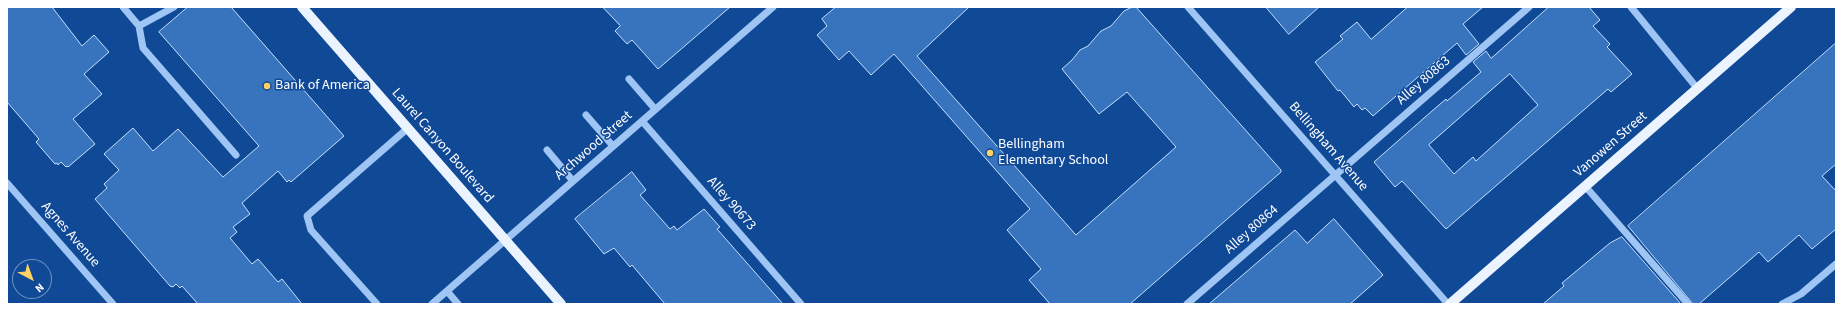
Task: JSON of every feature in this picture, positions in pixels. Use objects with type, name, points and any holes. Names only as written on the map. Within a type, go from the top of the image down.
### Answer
[{"type":"main road","name":"Laurel Canyon Boulevard","points":[[302,7],[561,304]]},
{"type":"main road","name":"Vanowen Street","points":[[1449,304],[1791,7]]},
{"type":"street","points":[[123,7],[139,26],[143,48],[236,155]]},
{"type":"street","points":[[139,26],[174,7]]},
{"type":"street","name":"Archwood Street","points":[[432,304],[773,7]]},
{"type":"street","name":"Bellingham Avenue","points":[[1188,7],[1449,304]]},
{"type":"street","name":"Alley 80863","points":[[1335,175],[1529,7]]},
{"type":"street","points":[[1631,7],[1697,88]]},
{"type":"street","points":[[629,79],[655,109]]},
{"type":"street","points":[[586,115],[613,146]]},
{"type":"street","name":"Alley 90673","points":[[642,121],[801,304]]},
{"type":"street","points":[[377,304],[311,230],[307,216],[408,128]]},
{"type":"street","points":[[547,150],[573,181]]},
{"type":"street","name":"Alley 80864","points":[[1187,304],[1335,175]]},
{"type":"street","name":"Agnes Avenue","points":[[7,183],[112,304]]},
{"type":"street","points":[[1586,186],[1688,304]]},
{"type":"street","points":[[1782,304],[1801,294],[1836,264]]},
{"type":"street","points":[[447,291],[458,304]]},
{"type":"building","points":[[7,7],[52,7],[82,46],[94,35],[109,52],[84,74],[102,94],[73,119],[95,144],[68,167],[61,162],[58,165],[57,163],[55,164],[36,142],[39,139],[7,102]]},
{"type":"building","points":[[188,7],[231,7],[344,136],[291,182],[289,180],[287,182],[278,171],[242,203],[250,214],[233,227],[237,232],[230,238],[252,264],[258,259],[278,282],[282,279],[302,304],[198,304],[182,286],[180,288],[176,284],[173,287],[170,286],[95,199],[107,188],[104,184],[119,170],[104,154],[133,128],[153,151],[178,129],[223,177],[259,146],[159,32]]},
{"type":"building","points":[[603,7],[730,7],[658,69],[632,40],[627,44],[615,31],[620,26]]},
{"type":"building","points":[[836,7],[969,7],[917,56],[1076,235],[1176,147],[1127,92],[1099,114],[1062,69],[1080,50],[1088,46],[1101,31],[1111,26],[1124,11],[1132,7],[1136,7],[1281,170],[1281,172],[1130,304],[1050,304],[1029,280],[1041,269],[1007,230],[1030,209],[894,54],[871,75],[849,51],[839,60],[817,35],[827,26],[822,19]]},
{"type":"building","points":[[1266,7],[1319,7],[1289,34]]},
{"type":"building","points":[[1408,7],[1483,7],[1463,24],[1479,44],[1466,55],[1457,43],[1373,116],[1365,108],[1362,110],[1357,104],[1354,107],[1340,90],[1338,91],[1315,62],[1343,39],[1340,36],[1357,22],[1371,39]]},
{"type":"building","points":[[1549,7],[1589,7],[1600,20],[1593,26],[1610,44],[1607,47],[1632,74],[1611,92],[1608,89],[1446,229],[1402,181],[1395,187],[1374,162],[1446,99],[1447,101],[1481,72],[1473,62],[1486,51],[1491,58]],"holes":[[[1510,74],[1538,105],[1476,161],[1473,157],[1454,174],[1429,145]]]},
{"type":"building","points":[[1836,43],[1836,164],[1822,176],[1836,191],[1836,229],[1812,249],[1799,235],[1768,262],[1759,252],[1699,304],[1693,304],[1628,226]]},
{"type":"building","points":[[632,172],[646,190],[640,195],[670,229],[674,226],[677,230],[704,209],[720,227],[717,229],[783,304],[665,304],[632,265],[630,267],[614,248],[604,254],[575,219]]},
{"type":"building","points":[[1334,219],[1383,275],[1350,304],[1209,304],[1295,230],[1307,243]]},
{"type":"building","points":[[1622,237],[1681,304],[1543,304],[1564,286],[1562,283],[1610,243]]},
{"type":"place","name":"Bank of America","points":[[267,86]]},
{"type":"place","name":"Bellingham Elementary School","points":[[990,153]]}]
